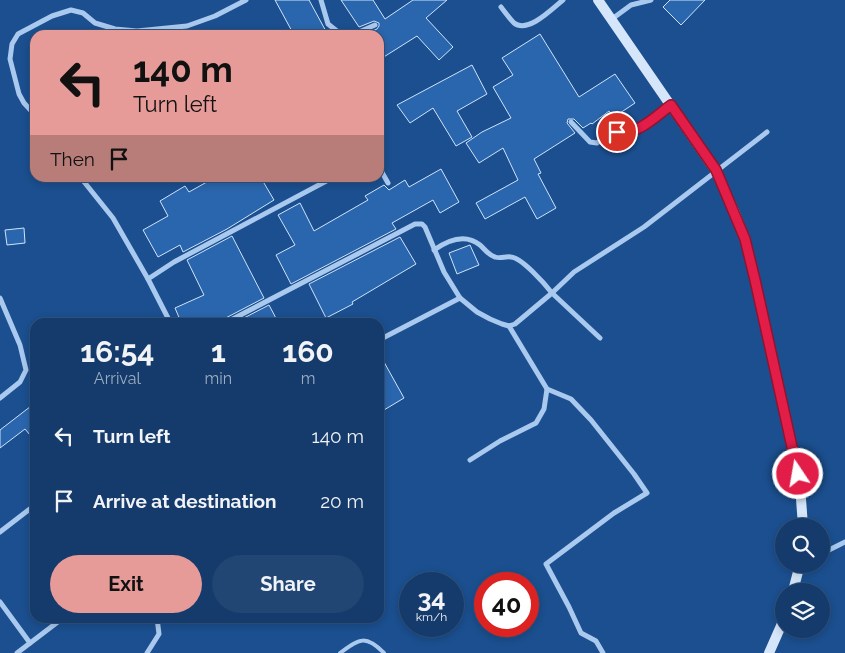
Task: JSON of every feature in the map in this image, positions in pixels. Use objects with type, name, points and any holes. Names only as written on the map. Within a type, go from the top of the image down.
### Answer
[{"type":"street","points":[[147,30],[187,26],[216,16],[246,0]]},
{"type":"street","points":[[321,0],[328,24],[336,30]]},
{"type":"street","points":[[501,7],[515,23],[520,26],[526,26],[563,0]]},
{"type":"street","points":[[598,0],[716,170],[745,239],[798,474],[802,518]]},
{"type":"street","points":[[611,19],[631,5],[651,0]]},
{"type":"street","points":[[30,110],[19,94],[10,59],[12,44],[18,34],[52,16],[70,10],[83,13],[96,23],[126,30]]},
{"type":"street","points":[[364,30],[375,25]]},
{"type":"street","points":[[571,122],[590,142],[597,144],[613,132],[625,134],[634,131],[671,105]]},
{"type":"street","points":[[509,326],[522,320],[574,272],[633,235],[767,132]]},
{"type":"street","points":[[384,176],[388,183]]},
{"type":"street","points":[[84,182],[113,218],[168,318]]},
{"type":"street","points":[[148,279],[174,262],[324,182]]},
{"type":"street","points":[[235,318],[415,224],[422,224],[451,285],[460,298],[477,312],[509,326],[547,389],[571,399],[591,420],[634,474],[647,494],[614,513],[546,564],[581,633],[596,641],[603,653]]},
{"type":"street","points":[[434,250],[452,240],[467,238],[479,244],[492,256],[500,258],[512,257],[522,262],[600,338]]},
{"type":"street","points":[[0,298],[20,345],[26,370],[20,382],[0,398]]},
{"type":"street","points":[[384,337],[460,298]]},
{"type":"street","points":[[470,460],[500,441],[536,423],[544,409],[547,389]]},
{"type":"street","points":[[0,532],[30,509]]},
{"type":"street","points":[[830,550],[845,542]]},
{"type":"street","points":[[0,602],[30,643]]},
{"type":"street","points":[[17,653],[56,623]]},
{"type":"street","points":[[147,653],[159,634],[158,623]]},
{"type":"street","points":[[769,653],[776,638]]},
{"type":"lane","points":[[340,653],[352,644],[364,640],[371,641],[384,653]]},
{"type":"building","points":[[275,0],[309,0],[325,30],[291,30]]},
{"type":"building","points":[[341,0],[373,0],[385,19],[413,0],[447,0],[426,18],[453,47],[439,60],[417,36],[384,57],[384,30],[375,30],[379,26],[379,23],[374,21],[359,27]]},
{"type":"building","points":[[670,0],[705,0],[681,25],[663,7]]},
{"type":"building","points":[[540,34],[579,97],[615,74],[635,103],[614,117],[609,111],[592,124],[583,128],[574,119],[568,119],[567,123],[575,133],[534,159],[541,173],[538,174],[556,208],[537,219],[525,197],[485,219],[476,203],[518,180],[503,148],[479,163],[466,143],[482,132],[511,118],[493,87],[513,75],[502,58]]},
{"type":"building","points":[[472,65],[487,94],[457,111],[472,137],[456,146],[433,108],[410,123],[397,105]]},
{"type":"building","points":[[441,169],[459,202],[440,213],[433,200],[392,223],[396,229],[291,284],[276,255],[295,245],[278,215],[300,203],[314,231],[368,200],[365,196],[384,185],[389,190],[405,180],[409,187]]},
{"type":"building","points":[[207,182],[263,182],[274,200],[227,229],[183,252],[180,245],[158,257],[143,230],[168,216],[160,201],[185,186],[189,192]]},
{"type":"building","points":[[24,228],[25,243],[7,245],[5,230]]},
{"type":"building","points":[[232,236],[264,298],[226,318],[179,318],[175,308],[204,295],[187,260]]},
{"type":"building","points":[[400,237],[416,264],[352,302],[353,304],[326,318],[309,284]]},
{"type":"building","points":[[470,245],[479,265],[457,274],[449,253]]},
{"type":"building","points":[[269,305],[276,318],[244,318]]},
{"type":"building","points":[[384,362],[404,398],[384,410]]},
{"type":"building","points":[[30,407],[30,435],[25,429],[0,448],[0,430]]},
{"type":"route","points":[[617,132],[625,134],[634,131],[671,105],[716,170],[745,239],[798,474]]}]
